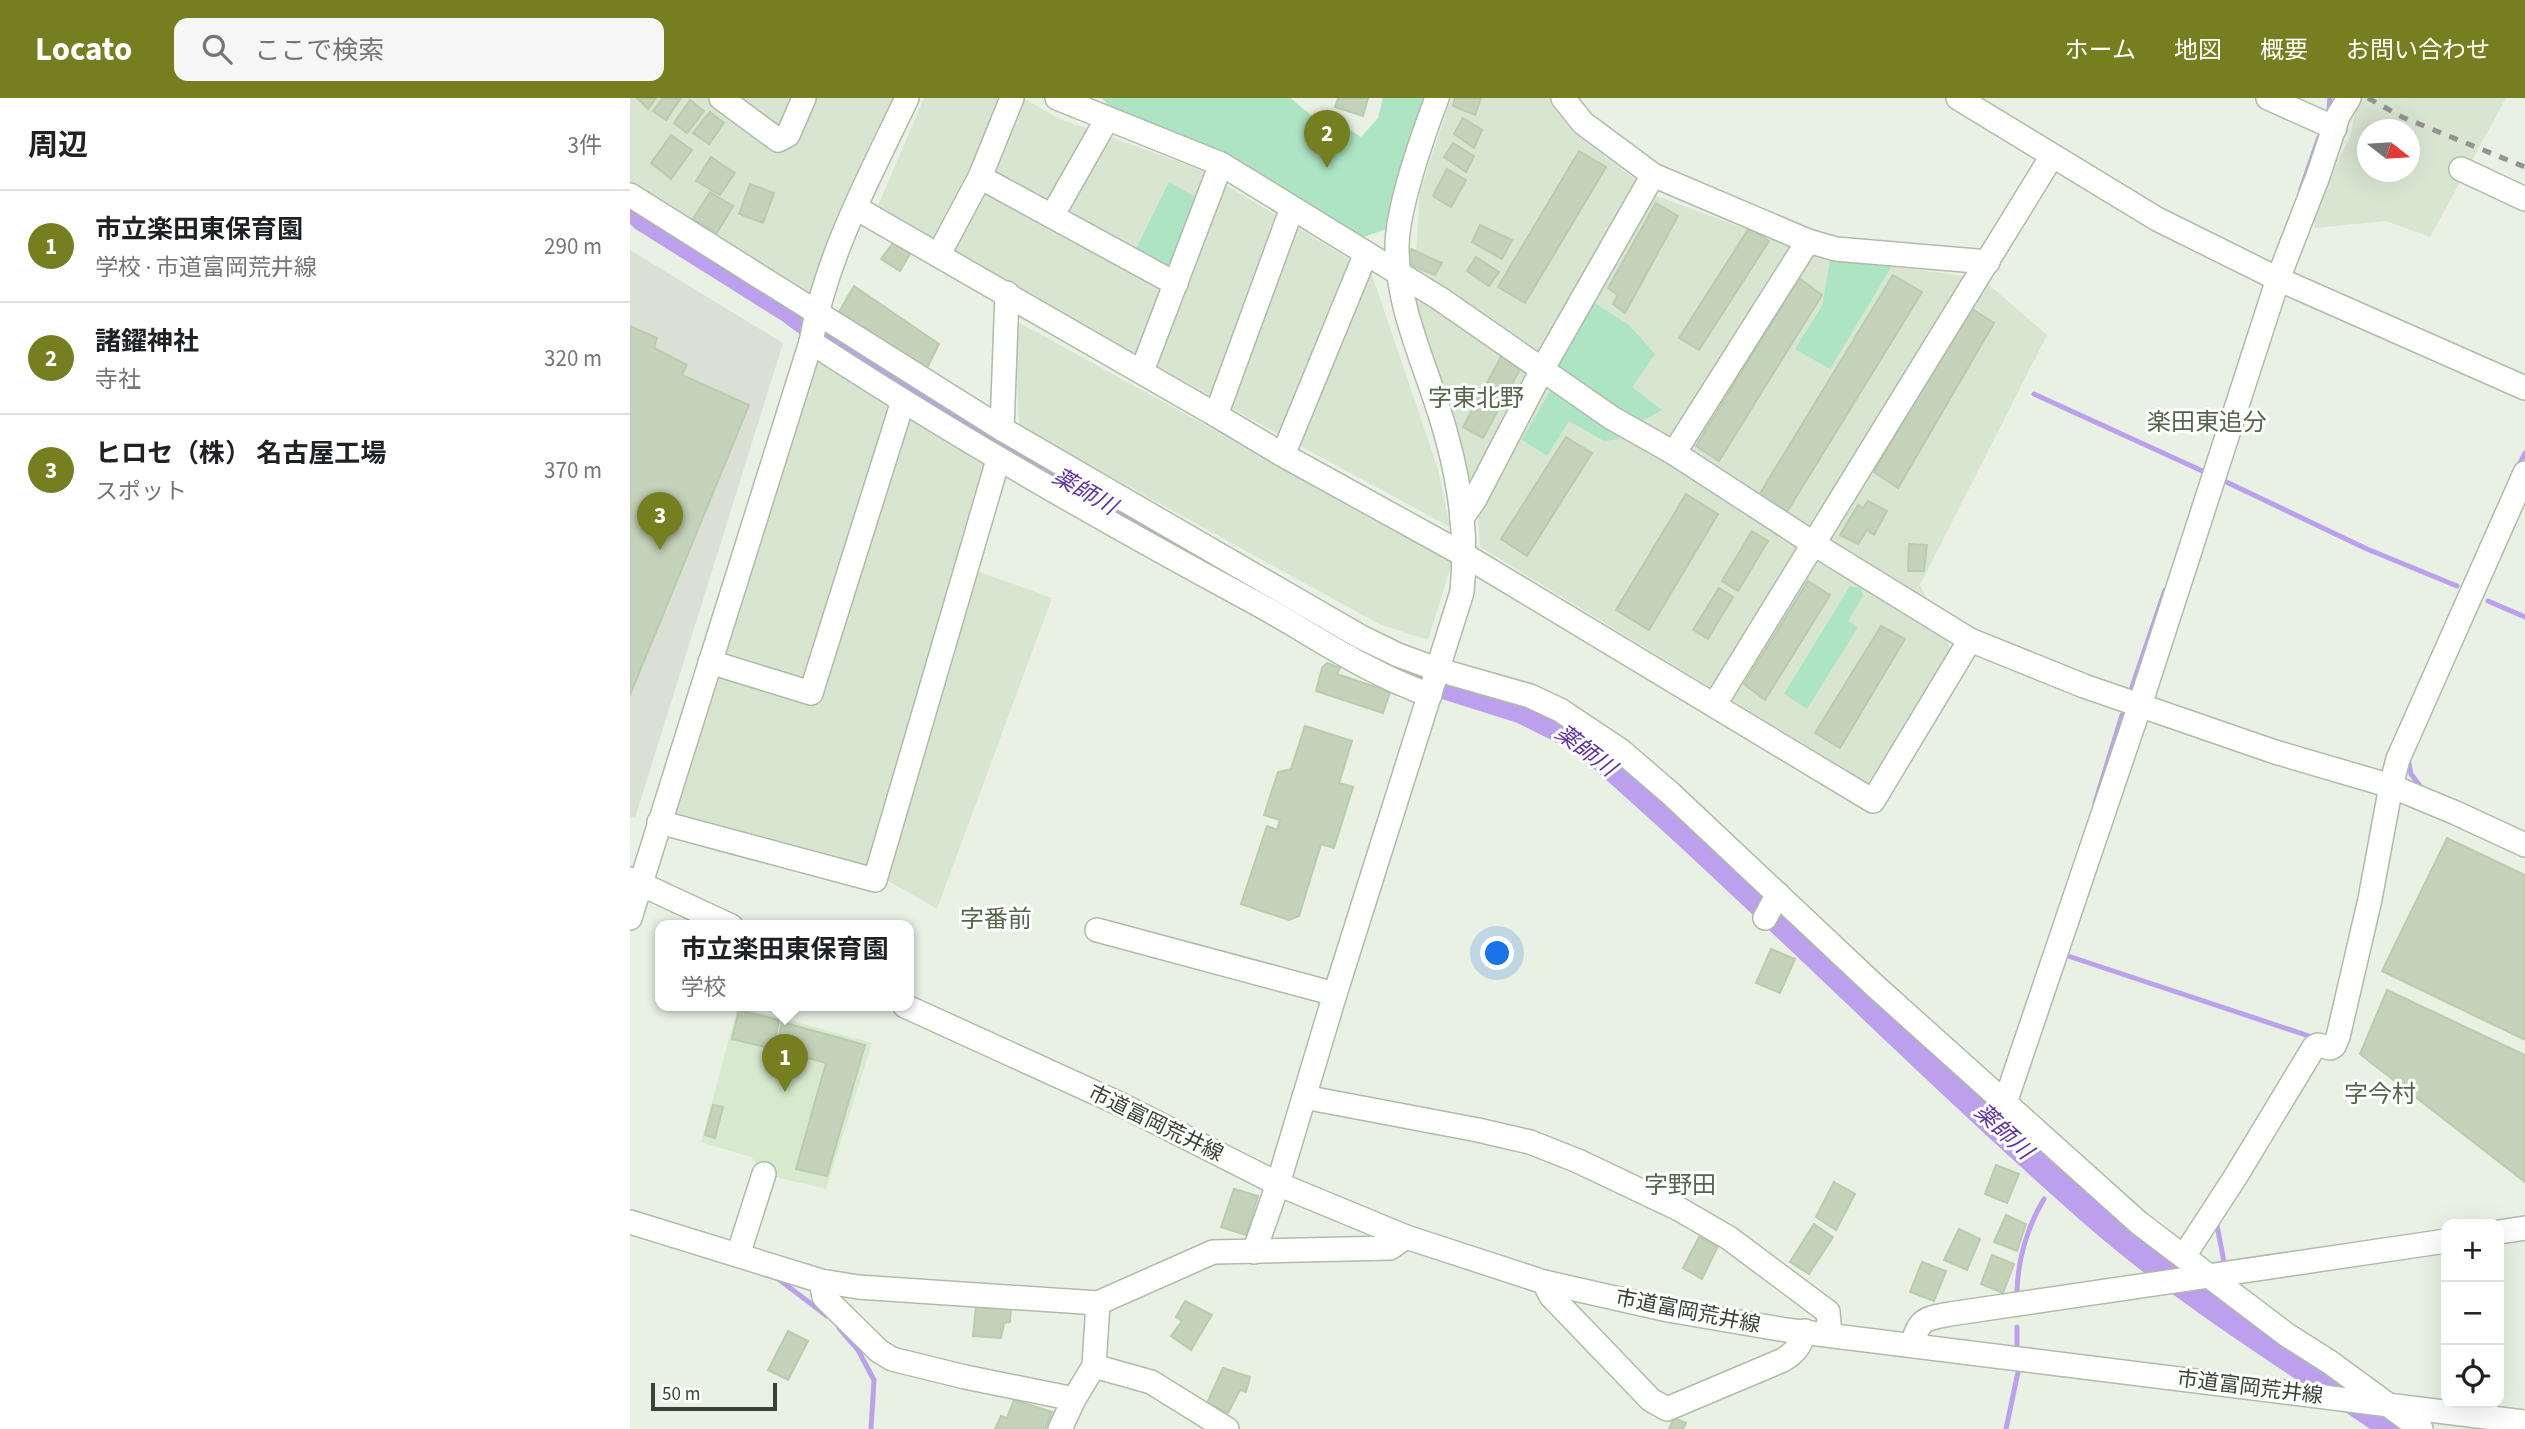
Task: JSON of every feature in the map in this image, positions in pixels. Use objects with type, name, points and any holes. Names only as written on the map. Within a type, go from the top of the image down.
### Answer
[{"type":"street","points":[[721,98],[779,140],[788,135],[804,98]]},
{"type":"street","points":[[630,918],[636,881],[659,822],[710,662],[811,342],[817,310],[856,208],[907,98]]},
{"type":"street","points":[[939,254],[980,177],[1012,98]]},
{"type":"street","points":[[1057,98],[1096,110],[1221,164],[1439,298],[1612,418],[1674,453],[1814,544],[1970,640],[2084,686],[2275,752],[2391,786],[2525,845]]},
{"type":"street","points":[[1254,1252],[1278,1184],[1462,592],[1466,556],[1448,439],[1405,307],[1396,246],[1401,214],[1437,98]]},
{"type":"street","points":[[1563,98],[1583,123],[1653,175],[1808,240],[1836,249],[1988,262]]},
{"type":"street","points":[[1958,98],[2157,219],[2278,279],[2525,388]]},
{"type":"street","points":[[2268,98],[2334,128]]},
{"type":"street","points":[[2005,1103],[2140,705],[2278,279],[2334,128],[2349,98]]},
{"type":"street","points":[[1052,216],[1096,110]]},
{"type":"street","points":[[1715,704],[2052,156]]},
{"type":"street","points":[[1142,371],[1221,164]]},
{"type":"street","points":[[2461,169],[2525,199]]},
{"type":"street","points":[[1462,518],[1475,499],[1543,368],[1653,175]]},
{"type":"street","points":[[980,177],[1176,284]]},
{"type":"street","points":[[630,195],[817,310],[865,344],[1002,429],[1370,642],[1439,670],[1531,696],[1591,729],[1670,793],[2005,1103],[2139,1223],[2287,1335],[2331,1363],[2421,1429]]},
{"type":"street","points":[[856,208],[1142,371],[1283,455],[1466,556],[1873,801],[1970,640]]},
{"type":"street","points":[[1216,415],[1293,208]]},
{"type":"street","points":[[1674,453],[1808,240]]},
{"type":"street","points":[[1283,455],[1366,253]]},
{"type":"street","points":[[1002,429],[1007,293]]},
{"type":"street","points":[[811,342],[997,459],[1379,674],[1430,695]]},
{"type":"street","points":[[710,662],[811,693],[903,401]]},
{"type":"street","points":[[659,822],[875,880],[997,459]]},
{"type":"street","points":[[2184,1256],[2314,1047],[2318,1045],[2330,1048],[2338,1037],[2371,899],[2391,786],[2410,731],[2525,473]]},
{"type":"street","points":[[1229,589],[1237,566]]},
{"type":"street","points":[[636,881],[717,920]]},
{"type":"street","points":[[1765,918],[1778,894]]},
{"type":"street","points":[[1097,930],[1335,994]]},
{"type":"street","name":"市道富岡荒井線","points":[[914,1010],[1120,1104],[1278,1184],[1406,1237],[1544,1282],[1668,1310],[1830,1335],[2525,1422]]},
{"type":"street","points":[[1304,1097],[1530,1142],[1578,1161],[1679,1209],[1729,1238],[1828,1312],[1830,1335]]},
{"type":"street","points":[[738,1255],[764,1174]]},
{"type":"street","points":[[630,1222],[821,1281],[858,1287],[1098,1303],[1213,1252],[1390,1248],[1406,1237]]},
{"type":"street","points":[[2504,1232],[2525,1228]]},
{"type":"street","points":[[1913,1345],[1918,1325],[1926,1319],[2441,1242]]},
{"type":"street","points":[[821,1281],[824,1297],[879,1351],[892,1359],[1074,1399]]},
{"type":"street","points":[[1544,1282],[1551,1296],[1571,1318],[1651,1399],[1663,1419],[1783,1360],[1795,1352],[1805,1331]]},
{"type":"street","points":[[1060,1429],[1094,1366],[1098,1303]]},
{"type":"street","points":[[1094,1366],[1151,1382],[1227,1429]]},
{"type":"shaded area","points":[[630,98],[896,98],[811,294],[630,186]]},
{"type":"shaded area","points":[[924,98],[1023,98],[1060,119],[1199,169],[1371,272],[1438,469],[1450,527],[996,276],[878,206]]},
{"type":"shaded area","points":[[1102,98],[1290,98],[1316,119],[1341,124],[1361,137],[1378,118],[1383,98],[1429,98],[1392,227],[1358,239],[1119,118]]},
{"type":"shaded area","points":[[1451,98],[1553,98],[1573,132],[1657,196],[1820,257],[1957,275],[1988,284],[2047,335],[1920,585],[1951,650],[1868,783],[1480,547],[1478,516],[1413,299],[1420,191]]},
{"type":"shaded area","points":[[2358,98],[2506,98],[2430,237],[2386,221],[2315,228],[2314,208],[2350,137]]},
{"type":"shaded area","points":[[1169,182],[1199,199],[1170,267],[1136,249]]},
{"type":"shaded area","points":[[630,250],[783,343],[635,818],[630,817]]},
{"type":"shaded area","points":[[1830,261],[1893,264],[1830,369],[1795,349],[1822,306]]},
{"type":"shaded area","points":[[1590,300],[1629,325],[1655,354],[1632,387],[1662,410],[1638,423],[1552,362]]},
{"type":"shaded area","points":[[1014,320],[1452,563],[1428,640],[1379,624],[1019,426]]},
{"type":"shaded area","points":[[828,360],[983,456],[988,466],[963,566],[1052,598],[937,909],[887,880],[671,815],[810,365]]},
{"type":"shaded area","points":[[1553,386],[1604,421],[1620,439],[1604,441],[1569,421],[1547,456],[1522,440]]},
{"type":"shaded area","points":[[1850,586],[1861,588],[1863,596],[1848,621],[1858,627],[1807,709],[1784,694]]},
{"type":"shaded area","points":[[737,1011],[756,1011],[872,1043],[826,1189],[764,1174],[751,1157],[701,1142]]},
{"type":"building","points":[[637,98],[656,98],[648,109]]},
{"type":"building","points":[[663,98],[681,98],[666,120],[653,111]]},
{"type":"building","points":[[1338,98],[1368,98],[1363,116],[1335,107]]},
{"type":"building","points":[[1455,98],[1481,98],[1475,115],[1453,106]]},
{"type":"building","points":[[690,100],[704,111],[687,133],[674,123]]},
{"type":"building","points":[[710,112],[724,123],[709,144],[693,133]]},
{"type":"building","points":[[1463,118],[1482,130],[1474,148],[1454,134]]},
{"type":"building","points":[[671,135],[692,150],[671,179],[651,163]]},
{"type":"building","points":[[1453,143],[1474,156],[1466,172],[1444,157]]},
{"type":"building","points":[[1579,151],[1606,167],[1525,303],[1498,287]]},
{"type":"building","points":[[711,157],[735,173],[720,195],[696,181]]},
{"type":"building","points":[[1447,169],[1466,180],[1451,207],[1433,196]]},
{"type":"building","points":[[750,184],[774,193],[763,223],[739,214]]},
{"type":"building","points":[[710,192],[733,206],[717,233],[693,219]]},
{"type":"building","points":[[1656,203],[1678,216],[1625,313],[1613,304],[1618,295],[1608,288]]},
{"type":"building","points":[[1480,225],[1512,240],[1502,259],[1472,242]]},
{"type":"building","points":[[1749,228],[1769,241],[1699,350],[1679,338]]},
{"type":"building","points":[[893,243],[910,254],[900,271],[881,259]]},
{"type":"building","points":[[1411,249],[1442,263],[1435,275],[1404,262]]},
{"type":"building","points":[[1476,257],[1499,272],[1489,286],[1467,271]]},
{"type":"building","points":[[1893,275],[1922,292],[1787,512],[1759,495]]},
{"type":"building","points":[[1799,278],[1822,295],[1719,461],[1696,446]]},
{"type":"building","points":[[854,286],[939,344],[925,372],[839,312]]},
{"type":"building","points":[[1969,307],[1994,323],[1898,488],[1874,472]]},
{"type":"building","points":[[630,326],[657,338],[654,348],[687,365],[682,375],[749,405],[630,695]]},
{"type":"building","points":[[1503,353],[1523,364],[1483,438],[1463,427]]},
{"type":"building","points":[[1566,437],[1592,453],[1527,556],[1501,539]]},
{"type":"building","points":[[1686,494],[1718,514],[1649,630],[1616,610]]},
{"type":"building","points":[[1868,501],[1887,511],[1874,535],[1867,530],[1858,544],[1840,535],[1858,505],[1863,508]]},
{"type":"building","points":[[1752,531],[1768,541],[1738,591],[1722,581]]},
{"type":"building","points":[[1909,544],[1927,545],[1924,571],[1908,571]]},
{"type":"building","points":[[1808,581],[1830,595],[1765,700],[1744,684]]},
{"type":"building","points":[[1719,588],[1733,597],[1708,639],[1693,630]]},
{"type":"building","points":[[1881,626],[1905,639],[1840,748],[1815,733]]},
{"type":"building","points":[[1327,663],[1340,668],[1337,674],[1390,692],[1383,713],[1316,691],[1322,668]]},
{"type":"building","points":[[1305,726],[1352,741],[1339,783],[1353,787],[1334,848],[1321,844],[1299,916],[1289,920],[1241,904],[1267,826],[1277,830],[1280,820],[1264,815],[1278,772],[1291,769]]},
{"type":"building","points":[[2447,838],[2525,875],[2525,1040],[2382,971]]},
{"type":"building","points":[[1771,949],[1795,959],[1780,993],[1756,983]]},
{"type":"building","points":[[2387,990],[2525,1055],[2525,1182],[2360,1054]]},
{"type":"building","points":[[739,1011],[779,1020],[773,1049],[732,1039]]},
{"type":"building","points":[[782,1022],[865,1045],[827,1176],[796,1169],[826,1063],[776,1049]]},
{"type":"building","points":[[713,1105],[723,1107],[715,1138],[705,1135]]},
{"type":"building","points":[[1996,1165],[2019,1174],[2007,1203],[1985,1194]]},
{"type":"building","points":[[1834,1182],[1855,1194],[1836,1230],[1816,1217]]},
{"type":"building","points":[[1234,1189],[1258,1196],[1246,1235],[1221,1227]]},
{"type":"building","points":[[2006,1215],[2026,1224],[2017,1251],[1994,1242]]},
{"type":"building","points":[[1814,1224],[1833,1237],[1809,1274],[1790,1262]]},
{"type":"building","points":[[1959,1229],[1980,1239],[1967,1270],[1944,1260]]},
{"type":"building","points":[[1699,1237],[1718,1246],[1702,1279],[1683,1268]]},
{"type":"building","points":[[1992,1255],[2014,1264],[2003,1293],[1981,1284]]},
{"type":"building","points":[[1922,1262],[1946,1271],[1934,1301],[1910,1292]]},
{"type":"building","points":[[1185,1301],[1212,1315],[1191,1350],[1171,1336],[1182,1321],[1176,1317]]},
{"type":"building","points":[[976,1306],[1011,1307],[1010,1322],[1004,1323],[1001,1338],[973,1336]]},
{"type":"building","points":[[788,1331],[808,1341],[788,1380],[768,1370]]},
{"type":"building","points":[[1223,1368],[1250,1377],[1246,1392],[1240,1390],[1228,1413],[1207,1403]]},
{"type":"building","points":[[1014,1400],[1052,1412],[1045,1429],[995,1429],[1001,1416],[1007,1418]]},
{"type":"building","points":[[1674,1418],[1686,1423],[1683,1429],[1669,1429]]},
{"type":"waterway","points":[[2329,109],[2330,98]]},
{"type":"waterway","points":[[2301,189],[2319,137]]},
{"type":"waterway","name":"薬師川","points":[[643,216],[788,307],[844,348],[930,402],[1053,475],[1243,581]]},
{"type":"waterway","points":[[2034,394],[2209,474]]},
{"type":"waterway","points":[[2517,469],[2525,453]]},
{"type":"waterway","points":[[2218,478],[2367,549],[2457,586]]},
{"type":"waterway","points":[[2132,687],[2165,590]]},
{"type":"waterway","points":[[2488,601],[2525,617]]},
{"type":"waterway","name":"薬師川","points":[[1283,605],[1387,666],[1523,709],[1571,733],[1595,750],[2032,1157],[2131,1244],[2205,1299],[2397,1429]]},
{"type":"waterway","points":[[2095,803],[2122,715]]},
{"type":"waterway","points":[[2408,759],[2411,774],[2423,790]]},
{"type":"waterway","points":[[2062,954],[2315,1038]]},
{"type":"waterway","name":"薬師川","points":[[2055,1185],[2060,1179]]},
{"type":"waterway","points":[[2017,1295],[2024,1245],[2044,1199]]},
{"type":"waterway","points":[[2216,1220],[2224,1262],[2218,1264]]},
{"type":"waterway","points":[[777,1278],[827,1316]]},
{"type":"waterway","points":[[2017,1327],[2017,1346]]},
{"type":"waterway","points":[[839,1328],[858,1350],[874,1380],[871,1429]]},
{"type":"waterway","points":[[2006,1429],[2018,1372]]},
{"type":"railway","points":[[2368,98],[2402,117],[2525,167]]},
{"type":"place","name":"諸鑃神社","points":[[1327,168]]},
{"type":"place","name":"ヒロセ（株） 名古屋工場","points":[[660,550]]},
{"type":"place","name":"市立楽田東保育園","points":[[785,1092]]},
{"type":"district","name":"字東北野","points":[[1476,398]]},
{"type":"district","name":"楽田東追分","points":[[2207,422]]},
{"type":"district","name":"字番前","points":[[996,919]]},
{"type":"district","name":"字今村","points":[[2380,1094]]},
{"type":"district","name":"字野田","points":[[1680,1185]]}]
